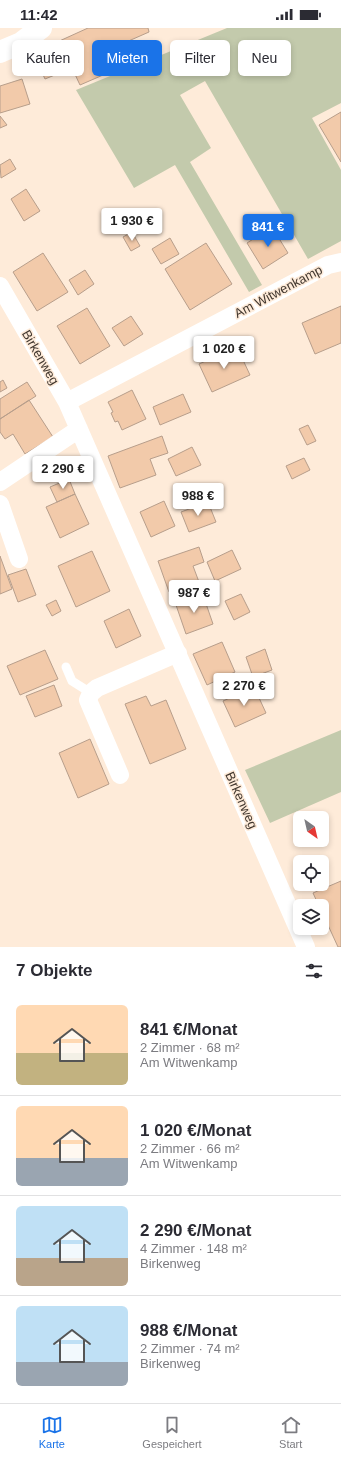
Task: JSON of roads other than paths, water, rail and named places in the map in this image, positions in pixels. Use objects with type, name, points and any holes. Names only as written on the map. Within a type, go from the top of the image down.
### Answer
[{"type":"street","points":[[0,52],[21,44],[40,28]]},
{"type":"street","name":"Am Witwenkamp","points":[[68,402],[328,265],[341,262]]},
{"type":"street","name":"Birkenweg","points":[[0,286],[68,402],[306,947]]},
{"type":"street","points":[[0,482],[80,429]]},
{"type":"street","points":[[0,504],[19,558]]},
{"type":"street","points":[[120,775],[88,700],[91,692],[178,653]]},
{"type":"lane","points":[[66,667],[72,681],[91,692]]}]
